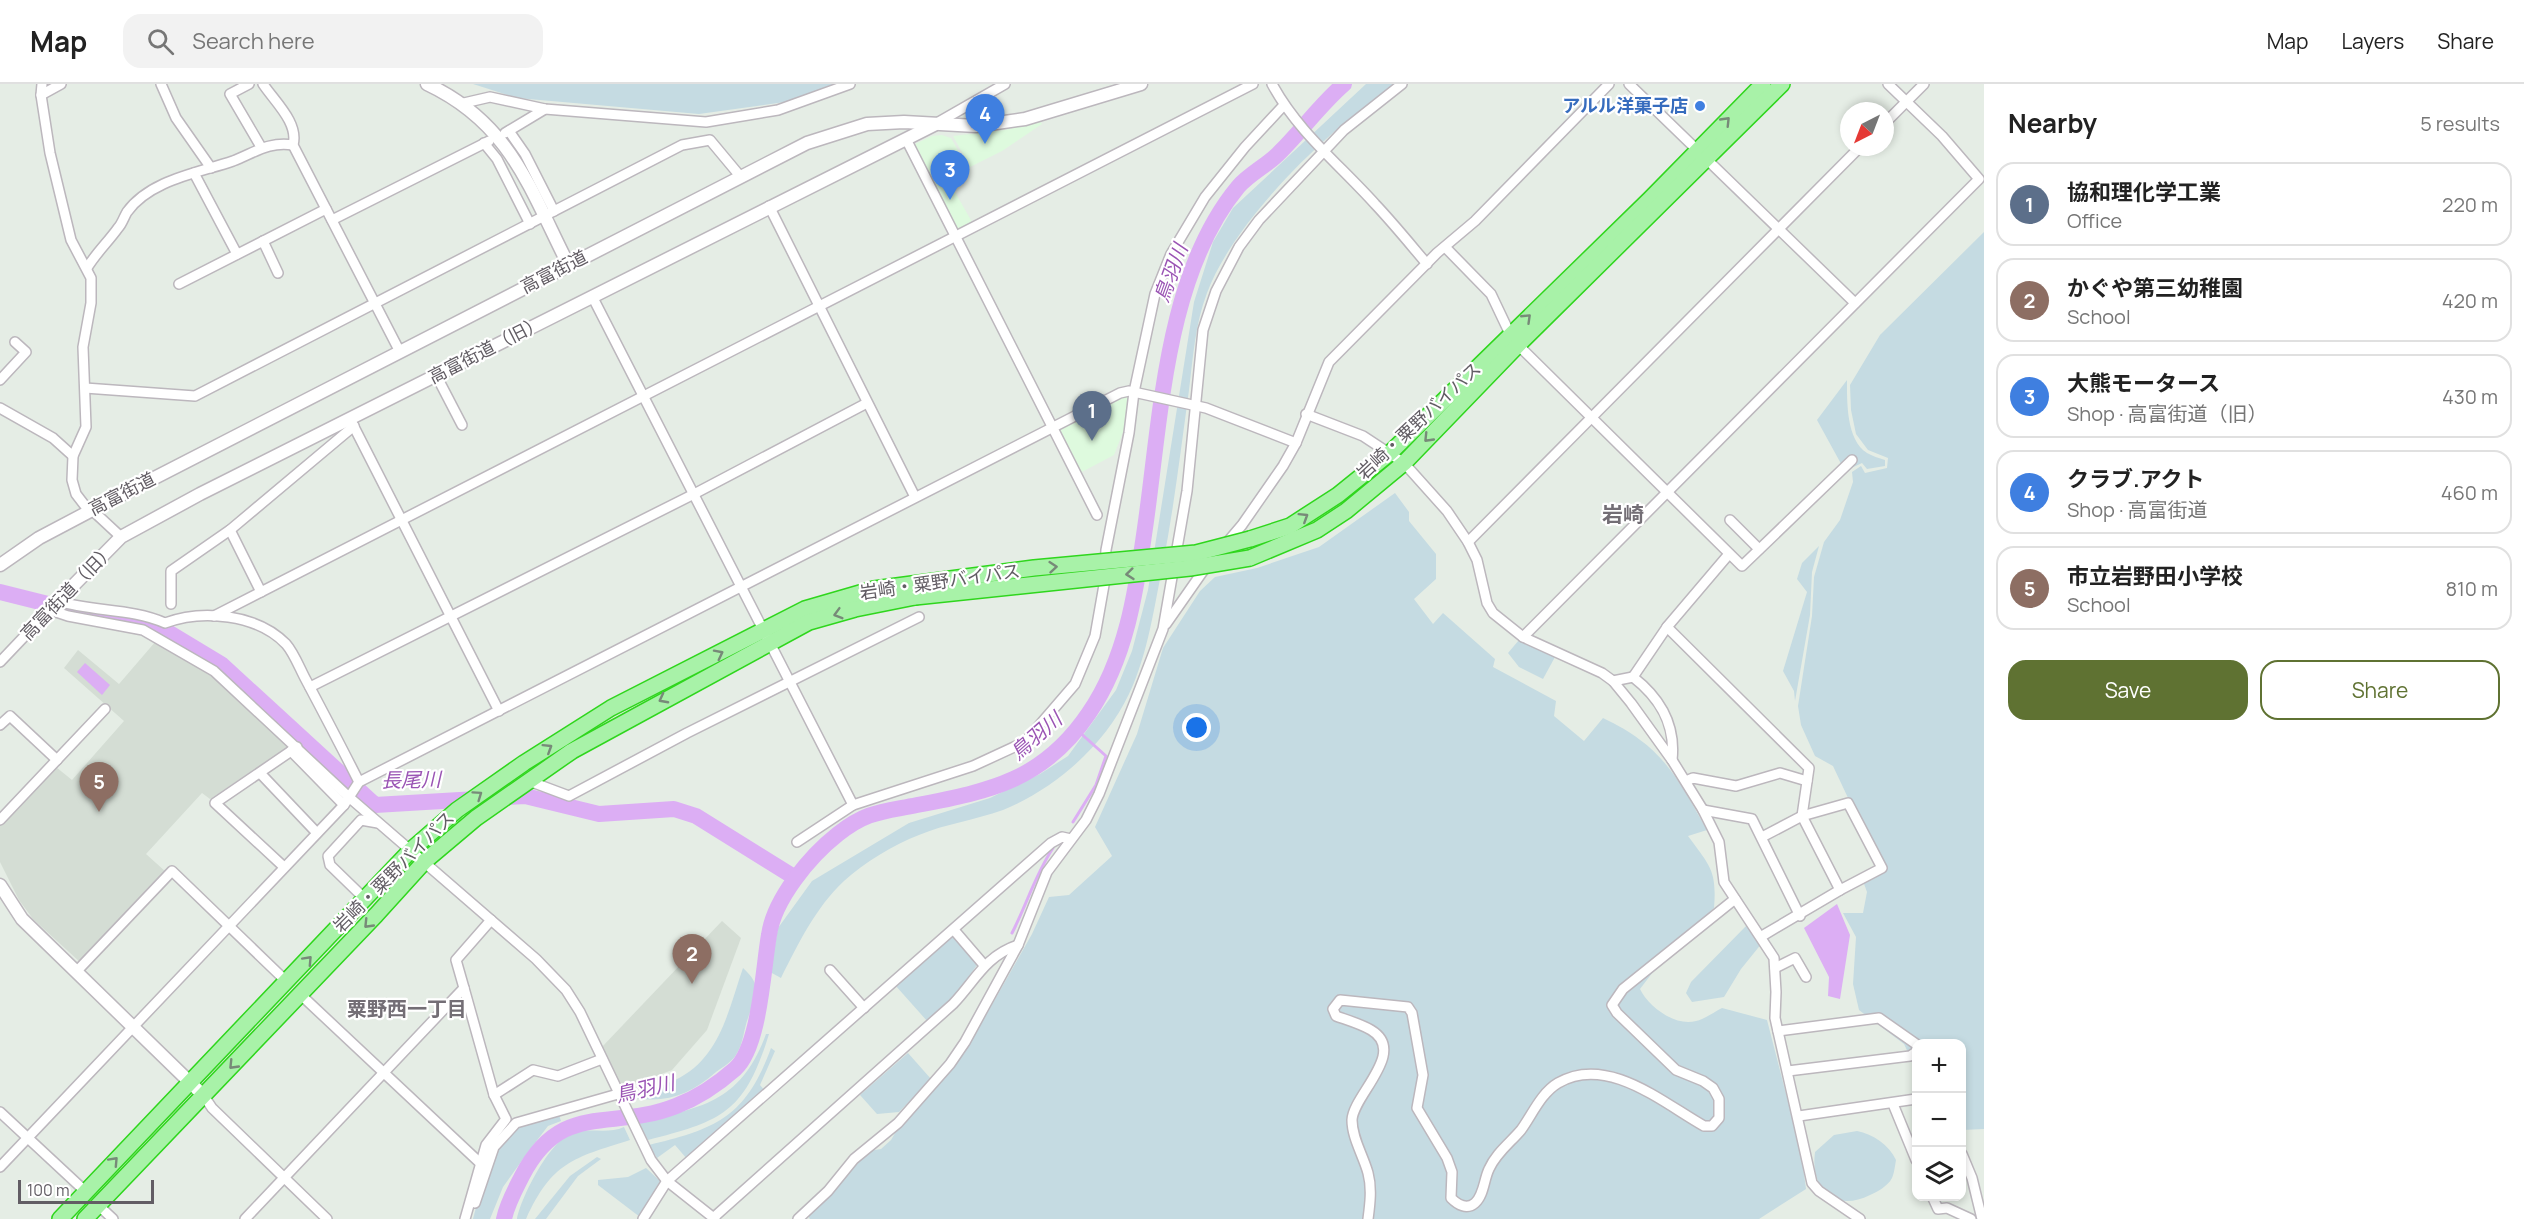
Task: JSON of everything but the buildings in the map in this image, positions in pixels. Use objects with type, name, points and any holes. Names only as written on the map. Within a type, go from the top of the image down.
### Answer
[{"type":"highway","name":"岩崎・粟野バイパス","points":[[60,1219],[411,850],[457,810],[499,780],[611,708],[767,637],[809,622],[914,591],[1034,568],[1196,553],[1290,526],[1338,495],[1390,453],[1514,339],[1702,154],[1782,84]]},
{"type":"highway","name":"岩崎・粟野バイパス","points":[[1702,154],[1759,86]]},
{"type":"highway","name":"岩崎・粟野バイパス","points":[[914,591],[1190,568],[1250,558],[1317,530],[1346,511],[1404,463],[1514,339]]},
{"type":"highway","name":"岩崎・粟野バイパス","points":[[85,1219],[301,995],[425,861],[486,811],[572,751],[767,637]]},
{"type":"street","points":[[42,84],[41,95],[50,153],[71,240],[91,278],[91,303],[83,347],[86,427],[73,456],[72,480],[76,494],[90,510],[121,537]]},
{"type":"street","points":[[41,95],[61,84]]},
{"type":"street","points":[[160,84],[176,118],[211,168]]},
{"type":"street","points":[[249,84],[230,94],[261,147]]},
{"type":"street","points":[[263,84],[292,125],[296,135],[293,146],[400,352]]},
{"type":"street","points":[[427,84],[464,103],[500,138],[549,214]]},
{"type":"street","points":[[464,103],[490,97],[545,109],[706,122],[778,110],[817,98],[850,84]]},
{"type":"street","name":"高富街道（旧）","points":[[0,662],[121,537],[200,494],[352,423],[436,375],[906,139],[1005,84]]},
{"type":"street","name":"高富街道","points":[[0,565],[39,538],[90,510],[741,176],[835,132],[867,124],[976,126],[1025,119],[1141,84]]},
{"type":"street","points":[[214,616],[1253,84]]},
{"type":"street","points":[[1272,84],[1284,106],[1321,151],[1375,203],[1427,264]]},
{"type":"street","points":[[798,1219],[828,1191],[854,1159],[898,1123],[934,1084],[965,1042],[1018,945],[1047,872],[1086,820],[1100,795],[1163,629],[1187,491],[1193,404],[1203,330],[1216,291],[1239,247],[1259,220],[1321,151],[1402,84]]},
{"type":"street","points":[[1163,629],[1203,570],[1242,525],[1296,443],[1329,362],[1427,264],[1475,221],[1609,84]]},
{"type":"street","points":[[1629,84],[1855,303]]},
{"type":"street","points":[[1523,637],[1979,179],[1942,136],[1888,84]]},
{"type":"street","points":[[1894,114],[1924,84]]},
{"type":"street","points":[[797,842],[853,805],[973,766],[1025,742],[1075,684],[1095,636],[1106,550],[1155,294],[1170,254],[1205,197],[1245,147],[1284,106]]},
{"type":"street","points":[[545,109],[507,132],[525,154],[568,264]]},
{"type":"street","points":[[906,139],[1097,514]]},
{"type":"street","points":[[85,388],[195,396],[681,145],[697,140],[710,140],[741,176]]},
{"type":"street","points":[[332,220],[487,142],[530,224]]},
{"type":"street","points":[[87,268],[137,202],[158,188],[261,147],[281,143],[293,146]]},
{"type":"street","points":[[1468,542],[1851,156]]},
{"type":"street","points":[[194,173],[237,254]]},
{"type":"street","points":[[769,207],[915,497]]},
{"type":"street","points":[[179,284],[326,208]]},
{"type":"street","points":[[263,241],[278,273]]},
{"type":"street","points":[[1445,247],[1491,294],[1514,339],[1742,566],[1852,460]]},
{"type":"street","points":[[592,296],[853,805]]},
{"type":"street","points":[[0,380],[26,352],[15,342]]},
{"type":"street","points":[[436,375],[462,425]]},
{"type":"street","points":[[0,1167],[347,801],[359,782],[1120,393],[1136,392],[1193,404],[1296,443]]},
{"type":"street","points":[[310,687],[694,494],[867,403]]},
{"type":"street","points":[[0,408],[53,438],[73,456]]},
{"type":"street","points":[[1306,414],[1363,436],[1404,463],[1448,511],[1468,542],[1477,560],[1487,603],[1503,622],[1523,637],[1562,652],[1613,681],[1672,760],[1703,810],[1719,842],[1724,882],[1762,936],[1773,958],[1775,1018],[1799,1116],[1812,1183],[1819,1191],[1860,1219]]},
{"type":"street","points":[[171,604],[171,570],[230,530],[352,423],[499,711]]},
{"type":"street","points":[[1730,519],[1759,549]]},
{"type":"street","points":[[230,530],[261,592]]},
{"type":"street","points":[[1613,681],[1633,677],[1667,627],[1729,554]]},
{"type":"street","points":[[54,606],[78,607],[160,629]]},
{"type":"street","points":[[54,606],[68,616],[130,620],[149,616],[160,629],[214,671],[347,801],[380,823],[536,959],[566,990],[587,1025],[640,1140],[668,1181],[714,1218],[953,1004],[984,965],[1003,950],[1018,945]]},
{"type":"street","points":[[160,629],[175,619],[214,616],[232,617],[251,622],[273,634],[287,645],[359,782]]},
{"type":"street","points":[[523,785],[569,796],[919,617]]},
{"type":"street","points":[[1667,627],[1809,768],[1802,816],[1840,890]]},
{"type":"street","points":[[1633,677],[1661,704],[1669,722],[1674,744],[1672,760]]},
{"type":"street","points":[[0,820],[105,709]]},
{"type":"street","points":[[0,725],[10,716],[57,759]]},
{"type":"street","points":[[284,867],[215,803],[294,749]]},
{"type":"street","points":[[1686,781],[1693,778],[1736,786],[1780,772],[1807,781]]},
{"type":"street","points":[[260,773],[317,833]]},
{"type":"street","points":[[1762,837],[1802,816],[1848,803],[1882,868],[1762,936]]},
{"type":"street","points":[[1703,810],[1752,819],[1800,916]]},
{"type":"street","points":[[365,899],[330,865],[328,856],[361,820],[380,823]]},
{"type":"street","points":[[643,1219],[668,1181],[1051,843],[1062,837],[1071,839]]},
{"type":"street","points":[[76,972],[172,871],[287,982]]},
{"type":"street","points":[[0,885],[22,919],[327,1219]]},
{"type":"street","points":[[1368,1219],[1368,1175],[1354,1133],[1352,1119],[1355,1106],[1378,1073],[1383,1056],[1382,1041],[1372,1030],[1336,1016],[1333,1009],[1335,1004],[1340,1000],[1401,1004],[1408,1007],[1412,1013],[1423,1075],[1417,1108],[1447,1158],[1452,1172],[1451,1198],[1457,1204],[1467,1207],[1476,1203],[1481,1194],[1494,1158],[1520,1130],[1543,1097],[1557,1083],[1579,1075],[1601,1073],[1618,1077],[1704,1126],[1712,1126],[1719,1118],[1719,1099],[1713,1088],[1703,1081],[1676,1070],[1617,1013],[1612,1005],[1623,989],[1735,899]]},
{"type":"street","points":[[466,1215],[479,1162],[486,1145],[506,1119],[494,1095],[456,960],[491,920]]},
{"type":"street","points":[[954,930],[984,965]]},
{"type":"street","points":[[1775,968],[1795,958],[1806,977]]},
{"type":"street","points":[[830,970],[864,1008]]},
{"type":"street","points":[[245,1219],[464,988]]},
{"type":"street","points":[[301,995],[479,1162]]},
{"type":"street","points":[[1778,1031],[1879,1018],[1912,1041]]},
{"type":"street","points":[[1788,1071],[1912,1055]]},
{"type":"street","points":[[494,1095],[533,1070],[558,1076],[602,1059]]},
{"type":"street","points":[[466,1215],[475,1202],[494,1148],[516,1122],[619,1096]]},
{"type":"street","points":[[1799,1116],[1912,1100]]},
{"type":"street","points":[[1893,1104],[1912,1148]]},
{"type":"street","points":[[0,1112],[86,1192]]},
{"type":"street","points":[[1966,1164],[1982,1219]]},
{"type":"street","points":[[1934,1201],[1938,1209],[1947,1208],[1971,1219]]},
{"type":"street","points":[[98,1204],[113,1219]]},
{"type":"shaded area","points":[[473,84],[840,84],[813,98],[699,114],[517,98]]},
{"type":"shaded area","points":[[1366,84],[1397,84],[1344,124],[1288,176],[1239,235],[1220,265],[1207,293],[1195,341],[1167,543],[1146,647],[1136,679],[1119,713],[1092,748],[1042,790],[1003,810],[909,839],[861,867],[844,881],[825,902],[808,927],[781,978],[770,972],[778,928],[812,881],[909,823],[990,798],[1040,774],[1068,756],[1116,690],[1132,651],[1148,590],[1194,302],[1213,242],[1233,208]]},
{"type":"shaded area","points":[[1040,121],[1042,124],[1002,151],[970,167],[953,136],[1005,130]]},
{"type":"shaded area","points":[[942,135],[951,138],[968,168],[947,178],[972,222],[957,230],[913,145],[932,136]]},
{"type":"shaded area","points":[[1984,232],[1984,1129],[1966,1130],[1966,1039],[1912,1039],[1912,1061],[1904,1044],[1859,1010],[1853,984],[1856,937],[1843,913],[1863,913],[1867,892],[1863,881],[1882,870],[1833,766],[1815,756],[1801,725],[1798,706],[1812,616],[1814,577],[1824,542],[1840,520],[1853,482],[1852,472],[1861,466],[1865,473],[1887,468],[1888,458],[1868,450],[1856,434],[1851,410],[1850,385],[1880,335]]},
{"type":"shaded area","points":[[1847,380],[1851,430],[1860,447],[1867,453],[1885,460],[1885,466],[1867,469],[1862,463],[1845,471],[1817,420]]},
{"type":"shaded area","points":[[1128,395],[1127,422],[1114,455],[1080,473],[1057,427]]},
{"type":"shaded area","points":[[1395,493],[1409,512],[1409,521],[1436,554],[1436,579],[1414,599],[1433,624],[1443,613],[1495,659],[1493,667],[1556,701],[1554,716],[1584,741],[1603,718],[1640,740],[1666,764],[1686,793],[1707,830],[1688,836],[1702,855],[1713,876],[1714,908],[1672,947],[1640,989],[1649,1002],[1663,1014],[1680,1021],[1699,1020],[1722,1008],[1767,1020],[1801,1152],[1806,1189],[1759,1219],[810,1219],[808,1216],[869,1151],[881,1149],[891,1140],[905,1116],[964,1054],[1032,934],[1049,897],[1069,895],[1112,856],[1095,827],[1137,734],[1163,648],[1200,591],[1215,577],[1257,568],[1319,547]]},
{"type":"shaded area","points":[[1819,546],[1812,572],[1810,615],[1795,701],[1794,691],[1783,671],[1807,592],[1797,579],[1802,563]]},
{"type":"shaded area","points":[[1519,640],[1555,657],[1543,679],[1519,667],[1508,653]]},
{"type":"shaded area","points":[[156,641],[211,674],[290,746],[210,799],[202,793],[146,854],[166,872],[81,963],[33,919],[19,900],[0,862],[0,825],[56,767],[72,780],[124,721],[64,668],[78,650],[119,684]]},
{"type":"shaded area","points":[[85,663],[110,685],[102,695],[77,672]]},
{"type":"shaded area","points":[[1837,904],[1850,935],[1840,999],[1828,996],[1829,977],[1804,928]]},
{"type":"shaded area","points":[[722,921],[741,938],[707,1030],[672,1070],[630,1086],[619,1082],[602,1047]]},
{"type":"shaded area","points":[[1749,923],[1762,943],[1741,969],[1724,997],[1692,1002],[1686,993],[1691,982]]},
{"type":"shaded area","points":[[957,932],[981,959],[957,994],[928,1022],[895,985]]},
{"type":"shaded area","points":[[743,968],[753,980],[756,991],[741,1045],[733,1059],[685,1093],[663,1099],[639,1099],[626,1096],[675,1080],[702,1060],[712,1047],[727,1017]]},
{"type":"shaded area","points":[[766,1034],[769,1034],[751,1081],[728,1109],[713,1119],[695,1126],[648,1140],[638,1121],[700,1106],[732,1088],[745,1074]]},
{"type":"shaded area","points":[[771,1048],[775,1051],[760,1085],[765,1091],[687,1159],[675,1145],[657,1158],[649,1145],[693,1133],[726,1116],[739,1105],[751,1090]]},
{"type":"shaded area","points":[[908,1053],[931,1079],[899,1112],[877,1114],[860,1095]]},
{"type":"shaded area","points":[[559,1115],[561,1121],[548,1126],[503,1187],[490,1219],[473,1219],[484,1178],[504,1139],[526,1122]]},
{"type":"shaded area","points":[[624,1127],[630,1140],[593,1152],[566,1165],[545,1185],[526,1219],[517,1219],[524,1197],[538,1170],[556,1145],[565,1137],[574,1132]]},
{"type":"shaded area","points":[[1857,1131],[1875,1138],[1889,1150],[1896,1160],[1893,1176],[1885,1186],[1870,1195],[1857,1200],[1835,1199],[1827,1194],[1816,1176],[1815,1152],[1834,1135]]},
{"type":"shaded area","points":[[597,1157],[601,1159],[578,1176],[546,1219],[535,1219],[570,1176]]},
{"type":"shaded area","points":[[646,1168],[660,1181],[640,1217],[598,1185],[598,1180],[628,1177]]},
{"type":"waterway","name":"鳥羽川","points":[[504,1219],[509,1202],[522,1176],[537,1152],[554,1136],[571,1127],[590,1122],[652,1113],[676,1106],[707,1090],[735,1069],[750,1043],[755,1026],[772,921],[795,879],[827,843],[848,826],[875,814],[969,794],[1014,779],[1054,754],[1072,736],[1102,692],[1121,648],[1128,624],[1142,552],[1170,350],[1195,262],[1214,222],[1238,187],[1275,157],[1344,84]]},
{"type":"waterway","name":"長尾川","points":[[0,592],[48,604]]},
{"type":"waterway","name":"長尾川","points":[[73,611],[102,617],[143,621],[168,632],[221,664],[375,805],[525,796],[599,814],[674,809],[696,816],[794,877]]},
{"type":"waterway","points":[[1073,822],[1096,785],[1106,756],[1077,730]]},
{"type":"waterway","points":[[1012,933],[1053,848]]},
{"type":"place","name":"アルル洋菓子店","points":[[1700,106]]},
{"type":"place","name":"クラブ.アクト","points":[[985,144]]},
{"type":"place","name":"大熊モータース","points":[[950,200]]},
{"type":"place","name":"協和理化学工業","points":[[1092,441]]},
{"type":"place","name":"市立岩野田小学校","points":[[99,812]]},
{"type":"place","name":"かぐや第三幼稚園","points":[[692,984]]},
{"type":"district","name":"岩崎","points":[[1623,515]]},
{"type":"district","name":"粟野西一丁目","points":[[407,1009]]}]
